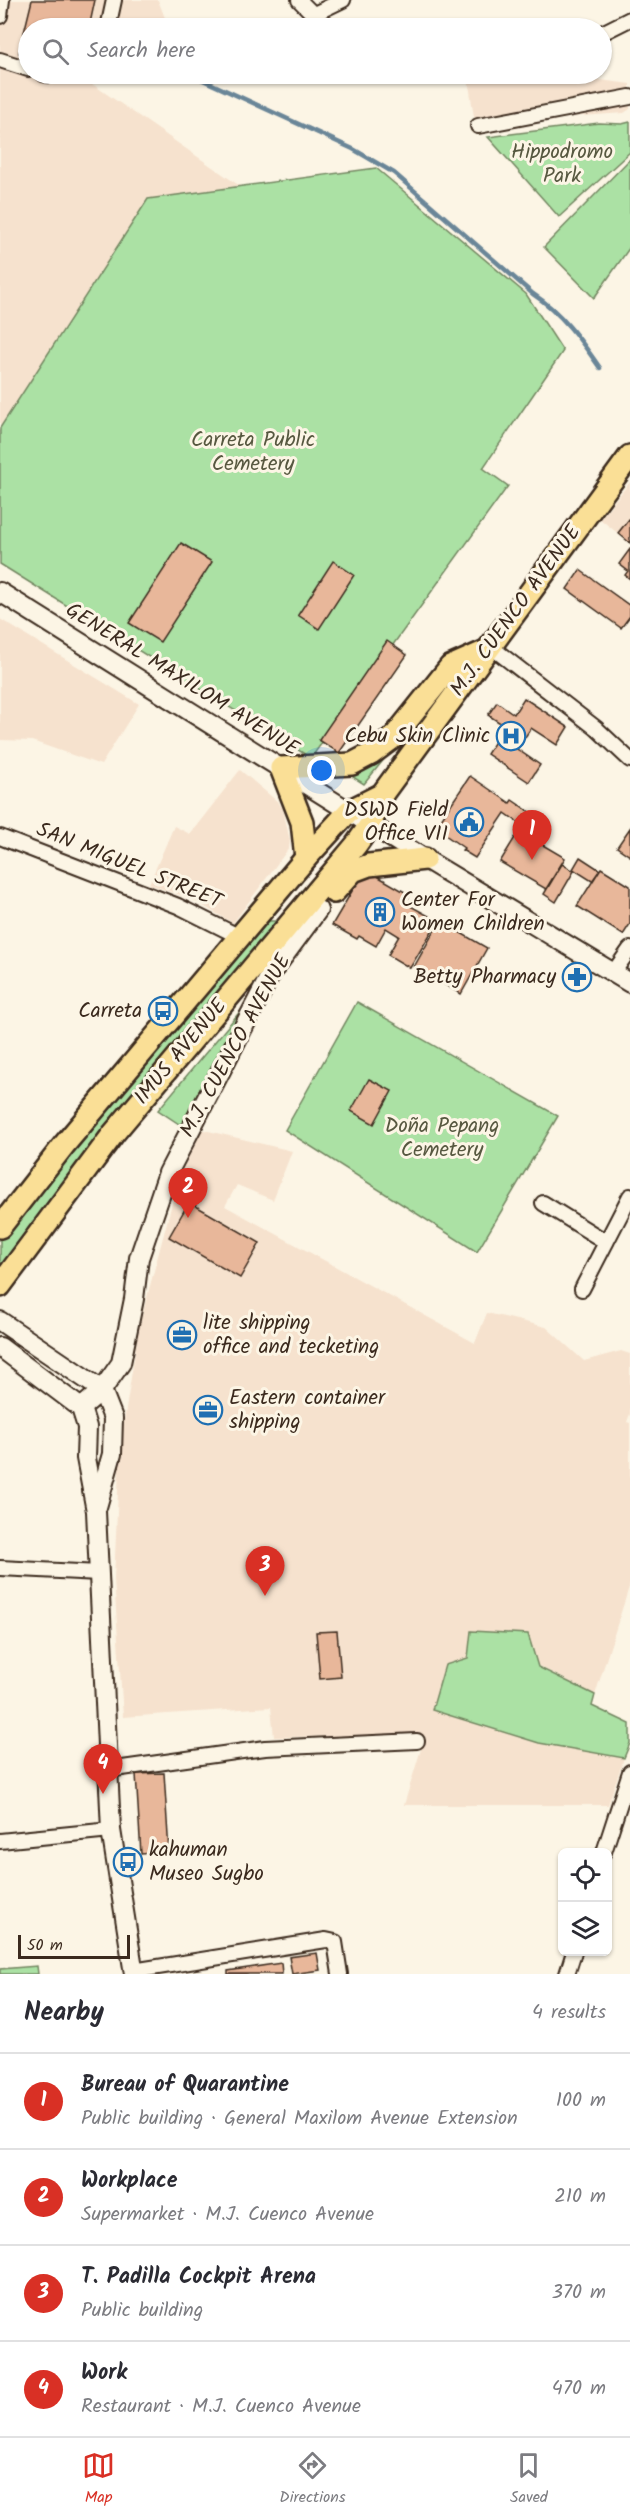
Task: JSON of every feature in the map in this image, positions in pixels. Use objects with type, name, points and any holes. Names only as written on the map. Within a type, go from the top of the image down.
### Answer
[{"type":"main road","name":"M.J. CUENCO AVENUE","points":[[370,825],[381,795],[630,456]]},
{"type":"main road","name":"GENERAL MAXILOM AVENUE","points":[[0,592],[370,825],[630,983]]},
{"type":"main road","points":[[306,858],[302,822],[281,768],[352,764],[371,754],[394,737],[450,667],[488,649]]},
{"type":"main road","name":"M.J. CUENCO AVENUE","points":[[349,811],[381,795]]},
{"type":"main road","name":"IMUS AVENUE","points":[[0,1227],[64,1146],[306,858],[349,811]]},
{"type":"main road","name":"IMUS AVENUE","points":[[0,1286],[114,1133],[293,921],[370,825]]},
{"type":"main road","points":[[293,921],[308,918],[318,910],[353,871],[369,865],[425,859]]},
{"type":"main road","name":"M.J. CUENCO AVENUE","points":[[81,1408],[102,1390],[121,1363],[134,1299],[139,1258],[168,1173],[272,972],[318,910]]},
{"type":"main road","points":[[0,1322],[102,1390],[113,1418],[112,1454],[96,1512]]},
{"type":"main road","points":[[0,1347],[81,1408],[87,1427],[86,1458],[96,1512],[111,1830],[134,1972]]},
{"type":"street","points":[[0,16],[2,0]]},
{"type":"street","points":[[110,18],[114,0]]},
{"type":"street","points":[[299,0],[315,18]]},
{"type":"street","points":[[312,15],[343,0]]},
{"type":"street","points":[[612,28],[630,19]]},
{"type":"street","points":[[0,60],[18,66]]},
{"type":"street","points":[[478,126],[630,97]]},
{"type":"street","points":[[488,649],[596,728],[630,760]]},
{"type":"street","name":"SAN MIGUEL STREET","points":[[0,837],[178,906],[240,937]]},
{"type":"street","points":[[613,973],[630,949]]},
{"type":"street","points":[[582,1289],[630,1196]]},
{"type":"street","points":[[543,1203],[606,1242]]},
{"type":"street","points":[[0,1568],[99,1573]]},
{"type":"street","points":[[108,1770],[264,1748],[417,1741]]},
{"type":"street","points":[[605,1848],[630,1772]]},
{"type":"street","points":[[0,1841],[111,1830]]},
{"type":"street","points":[[134,1972],[326,1940],[335,1942],[340,1974]]},
{"type":"street","points":[[567,1974],[573,1956]]},
{"type":"shaded area","points":[[0,0],[158,0],[165,18],[18,18],[18,84],[92,84],[240,186],[148,199],[0,432]]},
{"type":"shaded area","points":[[612,82],[630,84],[630,109],[624,113],[482,123],[474,117],[469,84],[612,84]]},
{"type":"shaded area","points":[[630,482],[630,543],[600,519]]},
{"type":"shaded area","points":[[0,619],[139,704],[101,765],[32,741],[0,740]]},
{"type":"shaded area","points":[[240,770],[278,802],[283,809],[290,841],[289,848],[233,923],[191,899],[149,884],[174,826],[190,834]]},
{"type":"shaded area","points":[[200,1129],[292,1151],[273,1200],[237,1185],[225,1206],[475,1343],[487,1313],[546,1327],[584,1361],[621,1351],[630,1354],[630,1414],[627,1422],[630,1423],[630,1584],[595,1695],[471,1631],[468,1658],[433,1710],[539,1743],[624,1758],[608,1805],[404,1805],[425,1736],[274,1737],[271,1707],[123,1717],[114,1579],[120,1447],[139,1327],[178,1181]]},
{"type":"green space","name":"Hippodromo Park","points":[[630,122],[630,152],[559,217],[488,137],[599,123]]},
{"type":"green space","points":[[630,159],[630,247],[594,298],[544,247]]},
{"type":"green space","name":"Carreta Public Cemetery","points":[[376,168],[526,294],[563,351],[483,468],[508,486],[311,758],[0,564],[0,428],[148,199]]},
{"type":"green space","points":[[390,752],[364,784],[353,777],[352,774]]},
{"type":"green space","points":[[260,913],[270,921],[293,921],[0,1286],[0,1228]]},
{"type":"green space","points":[[268,978],[182,1126],[158,1110]]},
{"type":"green space","name":"Doña Pepang Cemetery","points":[[357,1002],[558,1116],[477,1252],[285,1130]]},
{"type":"green space","points":[[471,1631],[528,1634],[538,1667],[595,1695],[592,1706],[630,1724],[630,1743],[624,1758],[539,1743],[432,1710],[445,1665],[468,1658]]},
{"type":"green space","points":[[37,1966],[38,1974],[0,1974],[0,1969]]},
{"type":"building","points":[[32,0],[95,0],[91,18],[28,18]]},
{"type":"building","points":[[630,518],[630,543],[618,533]]},
{"type":"building","points":[[181,543],[212,562],[160,642],[129,623]]},
{"type":"building","points":[[630,549],[630,579],[625,575],[628,571],[619,564]]},
{"type":"building","points":[[333,561],[354,575],[319,629],[298,615]]},
{"type":"building","points":[[580,570],[630,606],[630,616],[621,628],[567,589]]},
{"type":"building","points":[[387,641],[407,655],[339,753],[319,740]]},
{"type":"building","points":[[524,698],[568,727],[557,745],[531,728],[517,749],[540,765],[529,782],[487,754],[505,726],[488,715],[497,702],[514,714]]},
{"type":"building","name":"DSWD Field Office VII","points":[[470,776],[510,803],[512,800],[537,817],[529,830],[505,813],[475,858],[435,828]]},
{"type":"building","points":[[630,828],[630,856],[617,847]]},
{"type":"building","points":[[519,831],[565,858],[546,889],[500,862]]},
{"type":"building","points":[[580,857],[600,870],[592,881],[573,869]]},
{"type":"building","points":[[562,864],[574,871],[556,902],[544,894]]},
{"type":"building","points":[[601,868],[630,886],[630,924],[623,935],[577,906]]},
{"type":"building","name":"Center For Women Children","points":[[365,869],[410,895],[405,903],[438,921],[410,968],[388,955],[399,936],[386,928],[376,946],[359,936],[357,939],[332,925]]},
{"type":"building","points":[[440,921],[487,948],[461,994],[414,967]]},
{"type":"building","points":[[369,1079],[392,1091],[374,1124],[351,1111]]},
{"type":"building","points":[[189,1202],[260,1243],[240,1278],[169,1237]]},
{"type":"building","points":[[337,1631],[341,1677],[320,1679],[316,1632]]},
{"type":"building","points":[[164,1773],[169,1852],[141,1854],[136,1774]]},
{"type":"building","points":[[317,1953],[320,1970],[292,1974],[289,1957]]},
{"type":"building","points":[[281,1963],[282,1974],[228,1974],[228,1971]]},
{"type":"waterway","points":[[212,84],[353,149],[394,173],[562,318],[600,368]]},
{"type":"place","name":"Cebu Skin Clinic","points":[[511,736]]},
{"type":"place","name":"DSWD Field Office VII","points":[[469,822]]},
{"type":"place","name":"Bureau of Quarantine","points":[[532,860]]},
{"type":"place","name":"Center For Women Children","points":[[380,912]]},
{"type":"place","name":"Betty Pharmacy","points":[[577,977]]},
{"type":"place","name":"Carreta","points":[[163,1011]]},
{"type":"place","name":"Workplace","points":[[188,1218]]},
{"type":"place","name":"lite shipping office and tecketing","points":[[182,1335]]},
{"type":"place","name":"Eastern container shipping","points":[[208,1410]]},
{"type":"place","name":"T. Padilla Cockpit Arena","points":[[265,1596]]},
{"type":"place","name":"Work","points":[[103,1794]]},
{"type":"place","name":"kahuman Museo Sugbo","points":[[128,1862]]}]
